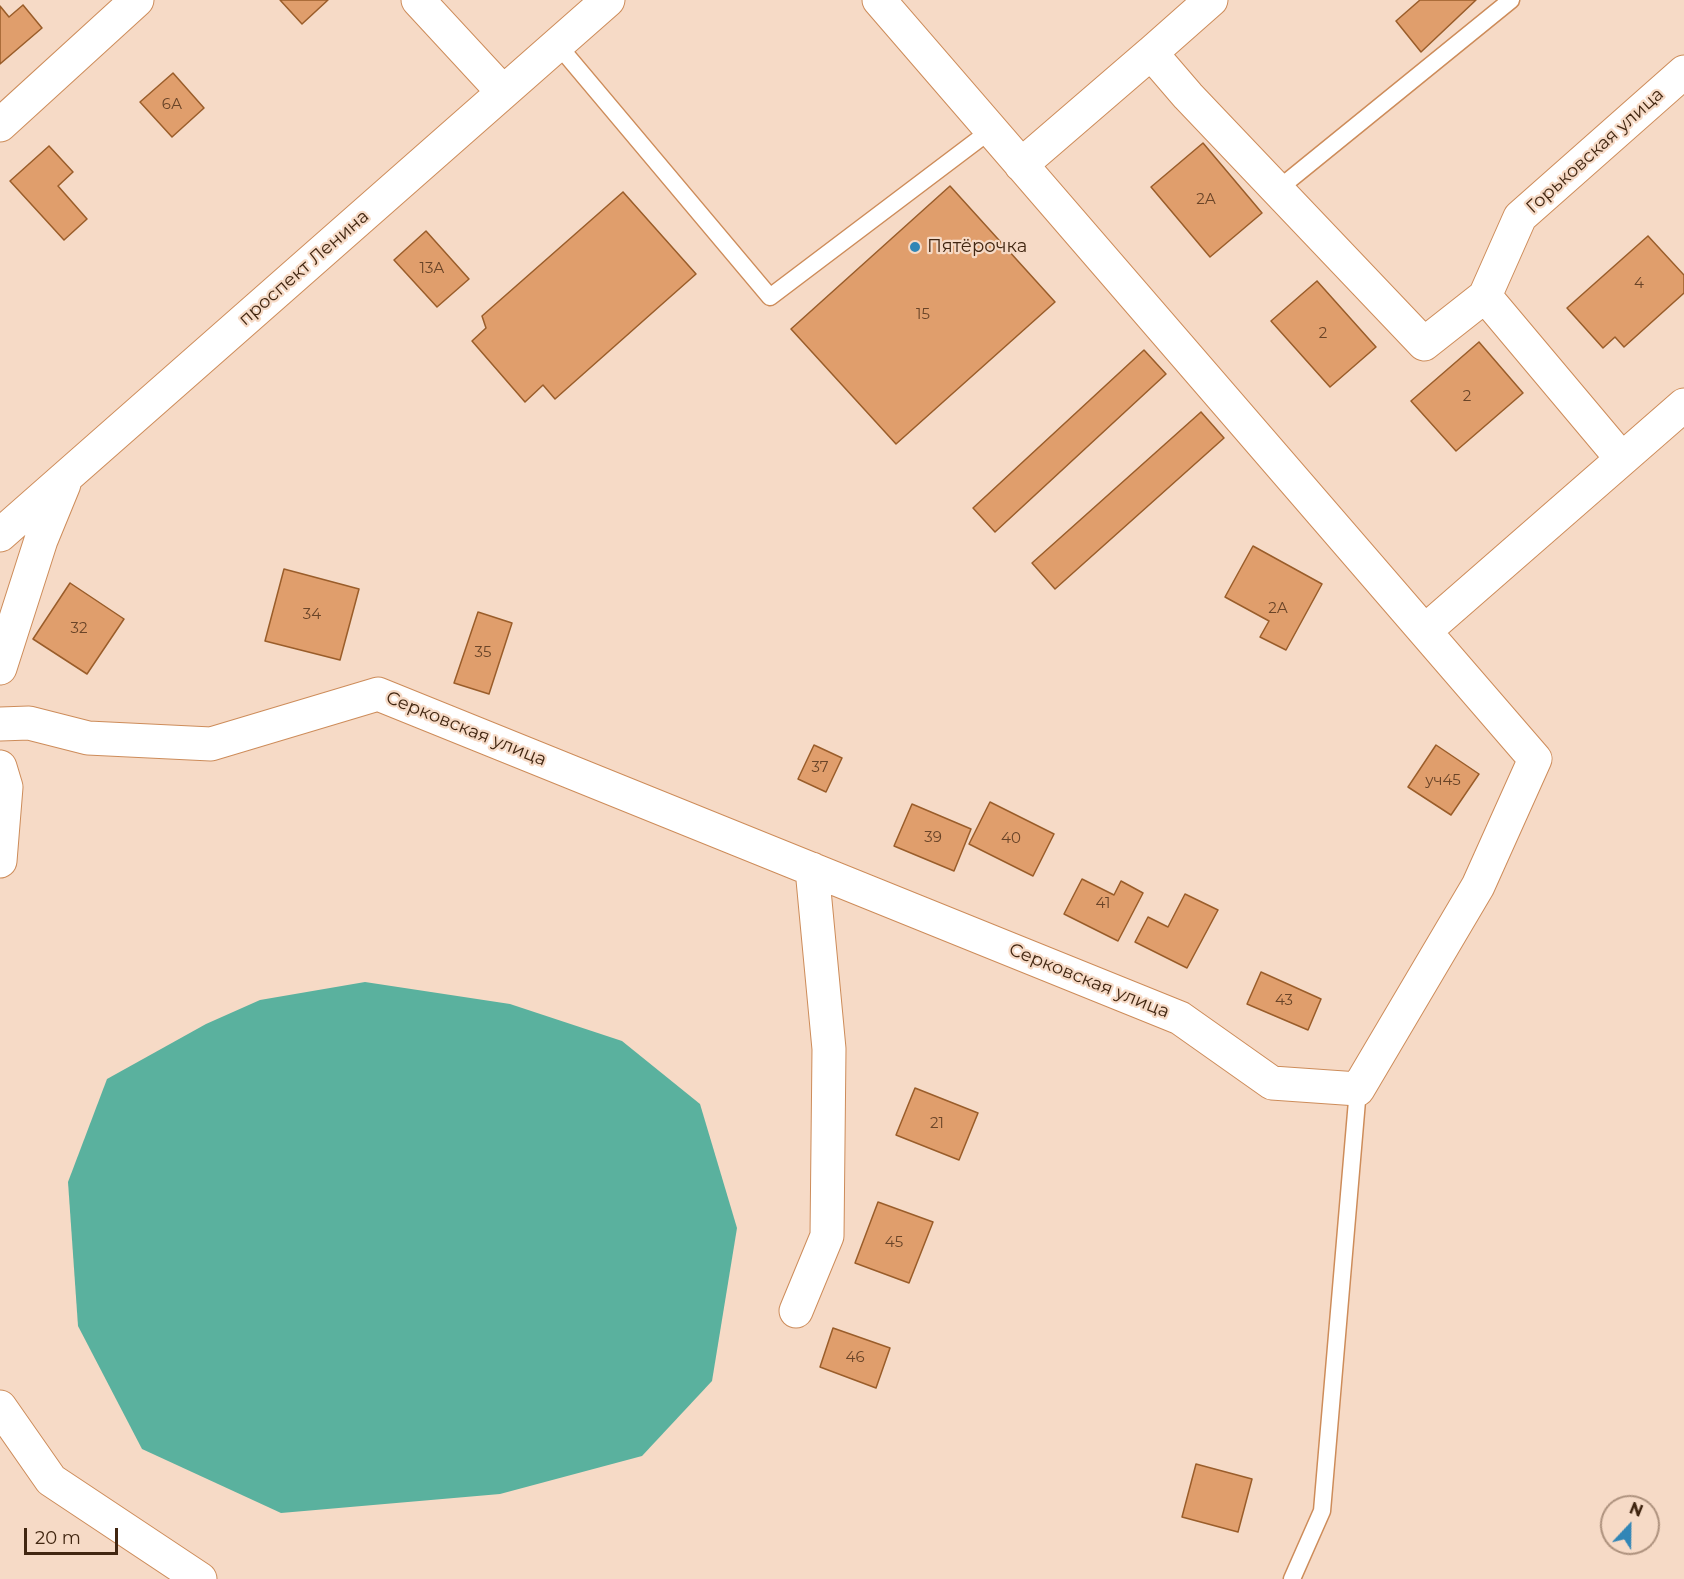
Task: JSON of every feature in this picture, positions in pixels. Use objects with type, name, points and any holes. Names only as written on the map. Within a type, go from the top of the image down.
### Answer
[{"type":"street","points":[[418,0],[503,92]]},
{"type":"street","name":"проспект Ленина","points":[[0,535],[608,0]]},
{"type":"street","points":[[879,0],[1535,759],[1478,886],[1358,1089]]},
{"type":"street","points":[[1021,165],[1210,0]]},
{"type":"street","points":[[0,125],[131,2]]},
{"type":"street","points":[[1151,53],[1188,96],[1277,190]]},
{"type":"street","name":"Горьковская улица","points":[[1277,190],[1424,344],[1485,296],[1520,217],[1684,72]]},
{"type":"street","points":[[1485,296],[1622,459]]},
{"type":"street","points":[[1425,631],[1684,405]]},
{"type":"street","points":[[0,668],[41,540],[67,476]]},
{"type":"street","name":"Серковская улица","points":[[0,724],[29,723],[88,738],[211,744],[378,694],[1180,1018],[1272,1083],[1358,1089]]},
{"type":"street","points":[[0,767],[6,787],[0,861]]},
{"type":"street","points":[[796,1311],[827,1236],[829,1049],[812,869]]},
{"type":"street","points":[[0,1407],[51,1480],[200,1579]]},
{"type":"lane","points":[[1277,190],[1511,0]]},
{"type":"lane","points":[[558,45],[770,297],[991,130]]},
{"type":"lane","points":[[1292,1579],[1322,1511],[1358,1089]]},
{"type":"water","points":[[365,982],[510,1004],[622,1041],[700,1104],[737,1228],[712,1381],[642,1456],[500,1494],[281,1513],[142,1449],[78,1326],[68,1182],[107,1079],[206,1024],[260,1000]]},
{"type":"building","points":[[280,0],[328,0],[302,24]]},
{"type":"building","points":[[1420,0],[1476,0],[1421,52],[1396,21]]},
{"type":"building","points":[[23,5],[42,28],[0,64],[0,6],[9,17]]},
{"type":"building","points":[[173,73],[204,108],[172,137],[140,102]]},
{"type":"building","points":[[1203,143],[1262,213],[1210,257],[1151,187]]},
{"type":"building","points":[[49,146],[73,172],[58,186],[87,219],[64,240],[10,181]]},
{"type":"building","points":[[950,186],[1055,302],[896,444],[791,329]]},
{"type":"building","points":[[623,192],[696,274],[555,399],[543,385],[525,402],[472,341],[486,328],[482,316]]},
{"type":"building","points":[[426,231],[469,279],[437,307],[394,260]]},
{"type":"building","points":[[1648,236],[1684,275],[1684,293],[1624,347],[1615,337],[1603,348],[1567,308]]},
{"type":"building","points":[[1317,281],[1376,347],[1330,387],[1271,321]]},
{"type":"building","points":[[1479,342],[1523,393],[1456,451],[1411,401]]},
{"type":"building","points":[[1144,350],[1166,374],[995,532],[973,508]]},
{"type":"building","points":[[1201,412],[1224,438],[1055,589],[1032,563]]},
{"type":"building","points":[[1253,546],[1322,584],[1286,650],[1260,637],[1269,621],[1225,597]]},
{"type":"building","points":[[284,569],[359,589],[340,660],[265,641]]},
{"type":"building","points":[[70,583],[124,619],[87,674],[33,639]]},
{"type":"building","points":[[478,612],[512,623],[489,694],[454,683]]},
{"type":"building","points":[[814,745],[842,758],[826,792],[798,779]]},
{"type":"building","points":[[1436,745],[1479,774],[1451,815],[1408,787]]},
{"type":"building","points":[[990,802],[1054,834],[1033,876],[969,844]]},
{"type":"building","points":[[912,804],[971,829],[954,871],[894,846]]},
{"type":"building","points":[[1082,879],[1114,895],[1121,881],[1143,893],[1118,941],[1064,914]]},
{"type":"building","points":[[1185,894],[1218,910],[1187,968],[1135,942],[1148,917],[1168,927]]},
{"type":"building","points":[[1261,972],[1321,999],[1308,1030],[1247,1004]]},
{"type":"building","points":[[915,1088],[978,1113],[959,1160],[896,1135]]},
{"type":"building","points":[[878,1202],[933,1222],[909,1283],[855,1263]]},
{"type":"building","points":[[833,1328],[890,1348],[876,1388],[820,1367]]},
{"type":"building","points":[[1196,1464],[1252,1479],[1238,1532],[1182,1517]]},
{"type":"place","name":"Пятёрочка","points":[[915,247]]}]
